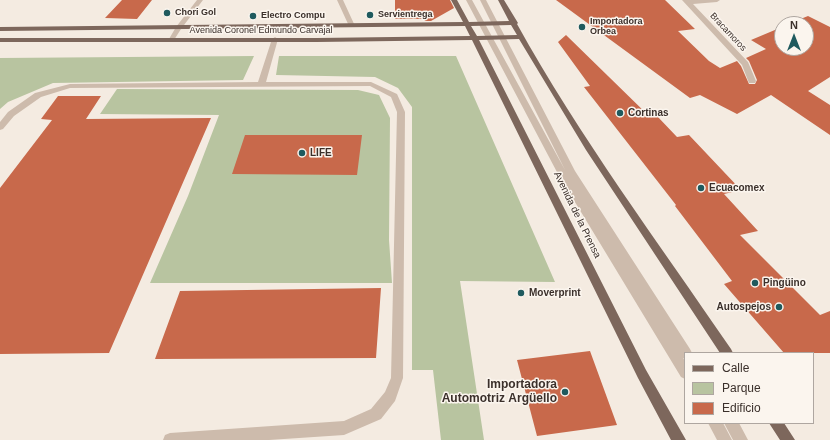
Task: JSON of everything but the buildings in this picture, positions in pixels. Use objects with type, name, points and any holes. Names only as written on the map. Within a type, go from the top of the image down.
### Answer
[{"type":"main road","name":"Avenida de la Prensa","points":[[454,0],[468,25],[642,374],[679,440]]},
{"type":"main road","points":[[501,0],[589,148],[726,352]]},
{"type":"main road","name":"Avenida Coronel Edmundo Carvajal","points":[[0,29],[483,25],[515,23]]},
{"type":"main road","name":"Avenida Coronel Edmundo Carvajal","points":[[0,40],[475,39],[522,37]]},
{"type":"main road","points":[[777,424],[788,440]]},
{"type":"street","points":[[172,39],[178,28],[200,0]]},
{"type":"street","points":[[340,0],[352,26]]},
{"type":"street","points":[[469,0],[563,174],[684,371]]},
{"type":"street","points":[[484,0],[571,172],[685,352]]},
{"type":"street","points":[[687,2],[717,0]]},
{"type":"street","name":"Bracamoros","points":[[687,2],[746,64],[752,81]]},
{"type":"street","points":[[261,84],[275,39]]},
{"type":"street","points":[[0,126],[10,114],[38,95],[70,86],[371,84],[394,96],[401,112],[397,378],[390,396],[376,414],[344,428],[170,440]]},
{"type":"street","points":[[716,424],[725,440]]},
{"type":"street","points":[[732,424],[741,440]]},
{"type":"green space","points":[[254,56],[243,80],[53,83],[8,102],[0,109],[0,58]]},
{"type":"green space","points":[[279,56],[456,56],[555,282],[460,281],[484,440],[441,440],[433,370],[412,370],[412,107],[398,88],[375,77],[276,75]]},
{"type":"green space","points":[[117,89],[358,90],[379,95],[390,118],[389,240],[392,283],[150,283],[188,196],[219,115],[100,114]]},
{"type":"place","name":"Chori Gol","points":[[167,13]]},
{"type":"place","name":"Servientrega","points":[[370,15]]},
{"type":"place","name":"Electro Compu","points":[[253,16]]},
{"type":"place","name":"Importadora Orbea","points":[[582,27]]},
{"type":"place","name":"Cortinas","points":[[620,113]]},
{"type":"place","name":"LIFE","points":[[302,153]]},
{"type":"place","name":"Ecuacomex","points":[[701,188]]},
{"type":"place","name":"Pingüino","points":[[755,283]]},
{"type":"place","name":"Moverprint","points":[[521,293]]},
{"type":"place","name":"Autospejos","points":[[779,307]]},
{"type":"place","name":"Importadora Automotriz Argüello","points":[[565,392]]}]
